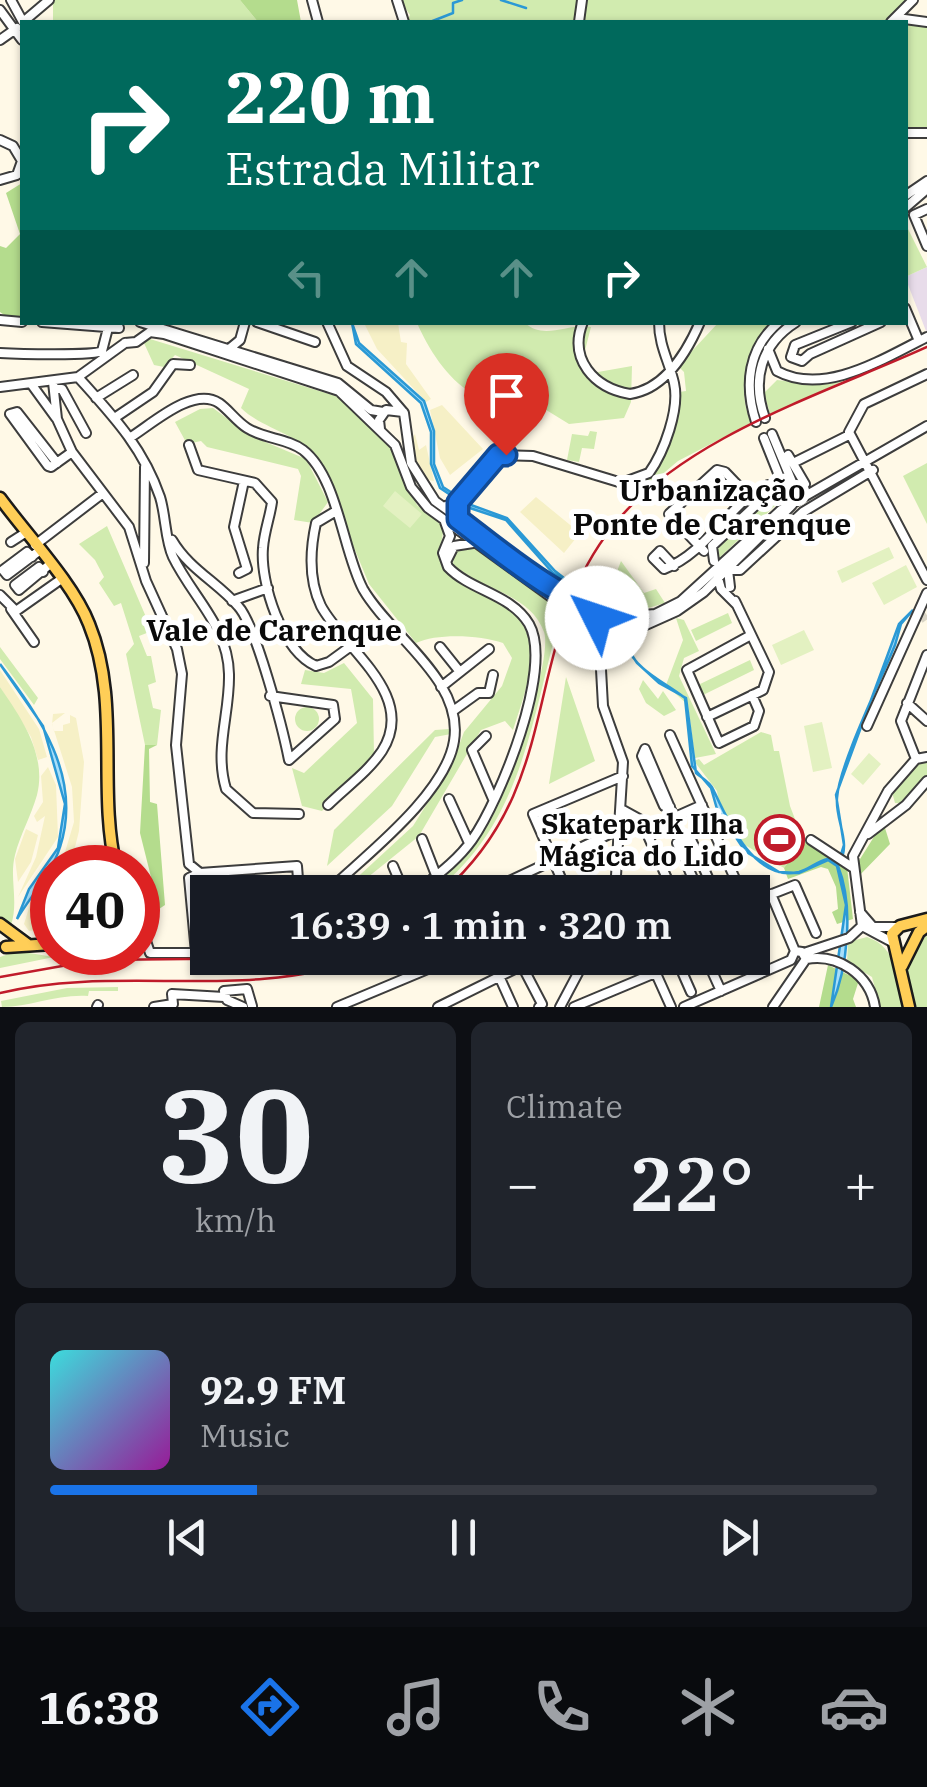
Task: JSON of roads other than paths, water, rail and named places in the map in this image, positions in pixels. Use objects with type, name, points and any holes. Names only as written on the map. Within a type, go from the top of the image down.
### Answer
[{"type":"main road","points":[[0,498],[93,633],[109,734],[108,834],[111,845]]},
{"type":"main road","points":[[902,927],[927,923]]},
{"type":"main road","points":[[901,968],[927,923]]},
{"type":"main road","points":[[902,927],[893,944],[909,1007]]},
{"type":"main road","points":[[902,927],[913,945]]},
{"type":"main road","points":[[4,929],[27,944]]},
{"type":"main road","points":[[4,929],[3,948],[27,944]]},
{"type":"main road","points":[[893,944],[913,945]]},
{"type":"street","points":[[26,20],[49,0]]},
{"type":"street","points":[[894,20],[913,0]]},
{"type":"street","points":[[0,40],[20,25]]},
{"type":"street","points":[[0,140],[13,146],[20,159]]},
{"type":"street","points":[[0,180],[17,174],[20,167]]},
{"type":"street","points":[[908,205],[927,189]]},
{"type":"street","points":[[927,208],[914,215],[927,246]]},
{"type":"street","points":[[748,385],[759,375],[780,373],[818,380],[843,375],[923,339],[908,314]]},
{"type":"street","points":[[88,325],[120,325],[126,342]]},
{"type":"street","points":[[140,325],[142,337]]},
{"type":"street","points":[[150,325],[338,383],[366,406],[404,413]]},
{"type":"street","points":[[229,349],[240,340],[245,325]]},
{"type":"street","points":[[265,325],[316,342]]},
{"type":"street","points":[[328,325],[338,354],[395,400],[404,413],[405,445],[414,472],[442,508],[561,592],[592,608],[627,610],[638,616],[665,610],[688,597],[795,501],[927,426]]},
{"type":"street","points":[[581,325],[576,344],[585,369],[619,392],[640,393],[688,350],[699,325]]},
{"type":"street","points":[[442,508],[458,502],[498,455],[533,456],[603,478],[638,481],[653,468],[676,401],[670,370],[658,342],[659,325]]},
{"type":"street","points":[[777,325],[755,354],[748,385],[760,420],[759,375],[768,349],[793,325]]},
{"type":"street","points":[[845,325],[795,345],[791,357],[802,362],[810,354],[874,325]]},
{"type":"street","points":[[0,353],[54,351],[96,356],[102,351],[108,328]]},
{"type":"street","points":[[0,388],[54,386],[78,377],[126,342],[164,334],[338,390],[395,445],[416,494],[443,519],[610,641],[620,640],[630,630],[677,611],[704,592],[723,585]]},
{"type":"street","points":[[240,340],[245,354]]},
{"type":"street","points":[[768,349],[780,373]]},
{"type":"street","points":[[116,417],[152,392],[173,364],[190,365]]},
{"type":"street","points":[[758,393],[770,378],[780,373]]},
{"type":"street","points":[[805,484],[792,458],[850,435],[864,404],[927,374]]},
{"type":"street","points":[[96,398],[132,375]]},
{"type":"street","points":[[78,377],[131,437],[145,462],[170,536],[172,555],[218,627],[229,675],[220,758],[226,790],[253,813],[300,814]]},
{"type":"street","points":[[373,385],[386,410],[382,432]]},
{"type":"street","points":[[366,406],[376,397],[373,385]]},
{"type":"street","points":[[32,386],[54,414],[72,452],[129,527],[180,662],[176,745],[189,864],[200,873]]},
{"type":"street","points":[[54,386],[54,414]]},
{"type":"street","points":[[54,386],[62,389],[86,433]]},
{"type":"street","points":[[131,437],[189,402],[213,400],[250,430],[305,452],[336,511],[365,591],[441,687],[452,711],[454,742],[446,762],[408,816],[345,875]]},
{"type":"street","points":[[57,463],[17,412],[10,414],[48,466],[57,463],[72,452]]},
{"type":"street","points":[[382,432],[398,436],[407,426]]},
{"type":"street","points":[[850,435],[923,559],[927,580]]},
{"type":"street","points":[[768,436],[795,488],[795,501]]},
{"type":"street","points":[[189,445],[198,470],[255,483],[272,502],[263,550],[268,588],[286,636],[306,661],[316,666],[329,662],[351,646]]},
{"type":"street","points":[[144,569],[145,462]]},
{"type":"street","points":[[750,497],[720,470],[669,514],[721,566],[740,570],[803,512],[873,470]]},
{"type":"street","points":[[239,573],[247,570],[234,528],[244,481]]},
{"type":"street","points":[[674,566],[700,547],[750,497],[770,487],[712,546],[721,566],[723,585],[737,605],[770,675],[766,687],[707,717]]},
{"type":"street","points":[[35,551],[103,493]]},
{"type":"street","points":[[458,502],[458,519]]},
{"type":"street","points":[[328,806],[374,760],[390,731],[391,714],[380,682],[322,607],[313,584],[316,523],[336,511]]},
{"type":"street","points":[[422,839],[436,875],[470,843],[520,729],[536,662],[536,642],[527,620],[513,606],[448,568],[444,554],[450,531],[443,519]]},
{"type":"street","points":[[11,542],[25,532]]},
{"type":"street","points":[[170,536],[194,568],[232,600],[254,630],[270,696],[289,760],[335,719],[333,705],[270,696]]},
{"type":"street","points":[[448,568],[454,546],[478,544]]},
{"type":"street","points":[[721,566],[723,585]]},
{"type":"street","points":[[11,610],[22,609],[60,580]]},
{"type":"street","points":[[232,600],[268,588]]},
{"type":"street","points":[[868,726],[927,593]]},
{"type":"street","points":[[0,595],[34,642]]},
{"type":"street","points":[[607,607],[597,618],[602,706],[623,762],[624,776],[616,875]]},
{"type":"street","points":[[627,610],[630,630]]},
{"type":"street","points":[[751,635],[688,668],[719,743],[756,724],[759,711],[752,695]]},
{"type":"street","points":[[601,653],[610,641]]},
{"type":"street","points":[[440,647],[460,672]]},
{"type":"street","points":[[441,687],[490,648]]},
{"type":"street","points":[[916,759],[901,727],[927,655]]},
{"type":"street","points":[[452,711],[478,693],[489,693],[493,675]]},
{"type":"street","points":[[907,702],[927,721]]},
{"type":"street","points":[[670,734],[732,875]]},
{"type":"street","points":[[486,736],[472,750],[493,798]]},
{"type":"street","points":[[670,807],[664,806],[642,756],[645,749],[650,752],[674,817]]},
{"type":"street","points":[[846,864],[868,834],[888,791],[916,759],[927,756]]},
{"type":"street","points":[[559,875],[533,814],[624,776]]},
{"type":"street","points":[[868,834],[906,805],[927,781]]},
{"type":"street","points":[[888,791],[892,804],[906,805]]},
{"type":"street","points":[[449,799],[470,843]]},
{"type":"street","points":[[646,830],[702,806]]},
{"type":"street","points":[[621,809],[638,816],[666,875]]},
{"type":"street","points":[[519,875],[618,830]]},
{"type":"street","points":[[690,837],[713,889],[702,892],[677,843],[690,837]]},
{"type":"street","points":[[811,840],[846,864],[862,926],[893,944]]},
{"type":"street","points":[[196,875],[297,866],[298,875]]},
{"type":"street","points":[[393,866],[397,875]]},
{"type":"street","points":[[773,1007],[798,958],[771,894],[795,884],[816,933]]},
{"type":"street","points":[[856,907],[872,927],[902,927]]},
{"type":"street","points":[[684,1007],[823,945],[850,938],[862,926]]},
{"type":"street","points":[[160,952],[190,953]]},
{"type":"street","points":[[798,958],[829,960],[850,969],[867,982],[875,1007]]},
{"type":"street","points":[[337,1007],[413,975]]},
{"type":"street","points":[[526,975],[540,1006]]},
{"type":"street","points":[[560,1007],[577,975]]},
{"type":"street","points":[[574,1007],[651,975]]},
{"type":"street","points":[[657,975],[670,1007]]},
{"type":"street","points":[[684,975],[692,992]]},
{"type":"street","points":[[714,975],[721,991]]},
{"type":"street","points":[[438,1007],[455,1003],[499,976],[513,1007]]},
{"type":"street","points":[[154,1007],[173,1004],[172,994],[224,997],[249,1007],[247,990],[224,990],[224,997]]},
{"type":"water","points":[[352,325],[359,343],[424,401],[434,431],[434,464],[443,487],[471,505],[507,518],[555,571],[592,600],[553,573],[506,520],[470,508],[440,488],[431,464],[431,432],[421,403],[356,344]]},
{"type":"water","points":[[913,610],[901,624],[871,701],[899,624]]},
{"type":"water","points":[[635,659],[682,696],[659,683],[637,663]]},
{"type":"water","points":[[682,696],[686,698],[696,770],[692,766]]},
{"type":"water","points":[[871,701],[839,787],[845,765]]},
{"type":"water","points":[[44,731],[66,796],[66,821],[58,845],[65,804]]},
{"type":"water","points":[[702,777],[712,787],[734,831],[754,857],[745,851],[717,809],[711,788]]},
{"type":"water","points":[[844,846],[838,866],[846,899],[847,937],[842,974],[831,1007],[846,905],[837,866],[828,860],[799,873],[789,873],[828,859],[838,864]]},
{"type":"water","points":[[29,889],[30,899],[17,919]]},
{"type":"waterway","points":[[435,20],[453,13],[453,3],[462,0]]},
{"type":"waterway","points":[[501,0],[526,8]]},
{"type":"tunnel","points":[[921,614],[927,622]]},
{"type":"railway","points":[[459,875],[482,850],[509,805],[527,759],[564,618],[584,571],[613,526],[642,495],[716,442],[927,347]]},
{"type":"railway","points":[[0,977],[96,960],[190,959]]},
{"type":"railway","points":[[0,993],[90,981],[228,981],[293,975]]},
{"type":"place","name":"Skatepark Ilha Mágica do Lido","points":[[779,840]]},
{"type":"district","name":"Urbanização Ponte de Carenque","points":[[712,508]]},
{"type":"district","name":"Vale de Carenque","points":[[274,631]]}]
